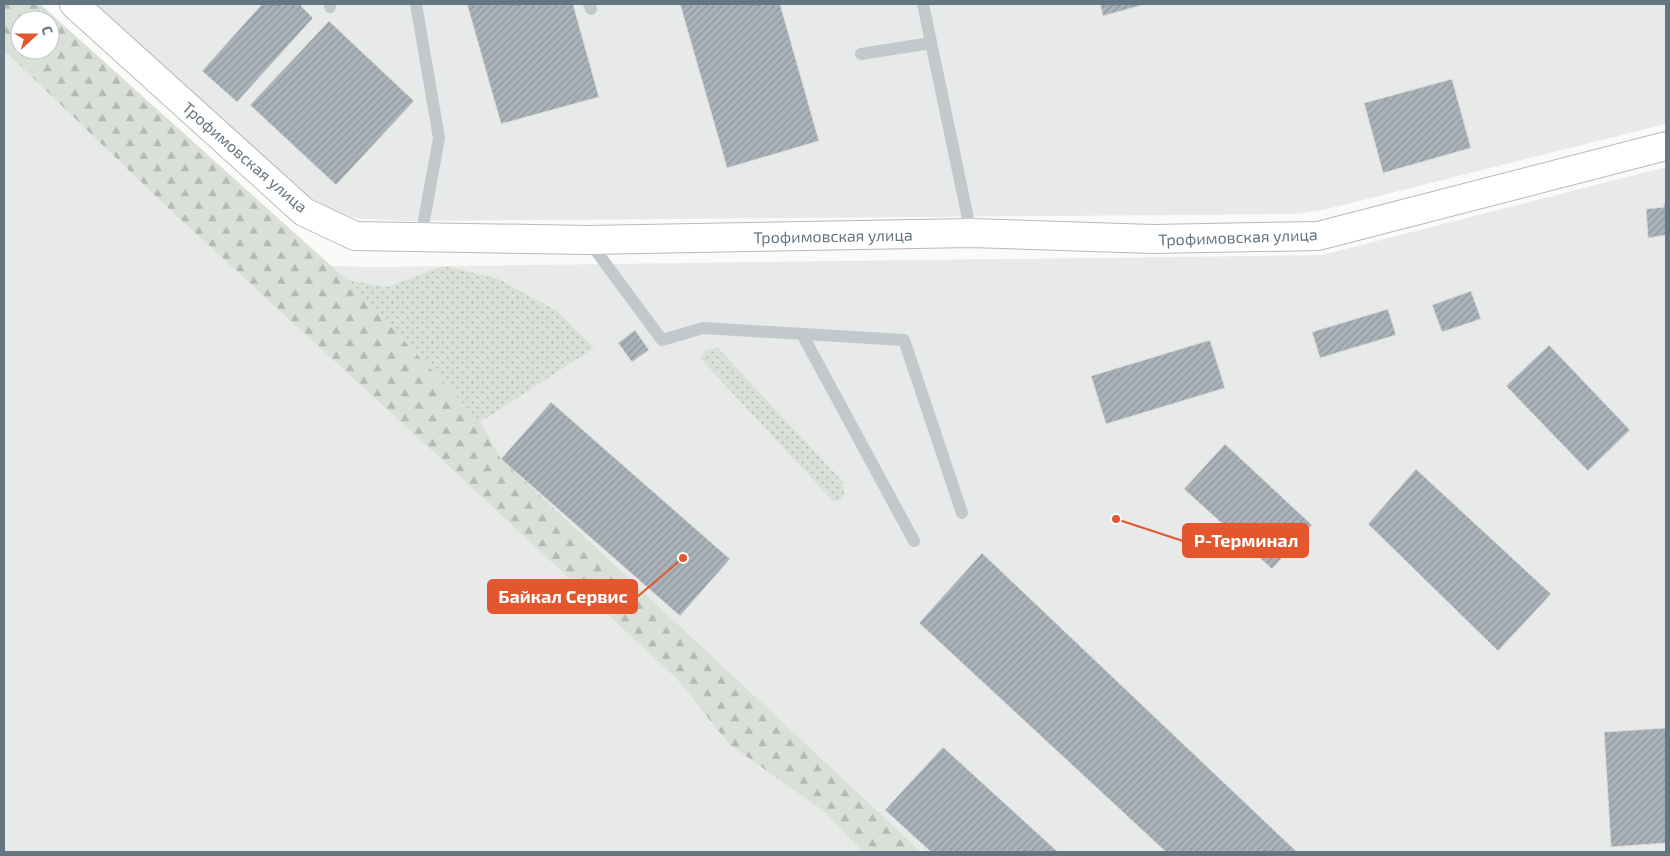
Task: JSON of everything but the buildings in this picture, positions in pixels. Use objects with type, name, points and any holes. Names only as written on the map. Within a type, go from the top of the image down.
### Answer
[{"type":"street","name":"Трофимовская улица","points":[[74,4],[304,212],[355,236],[588,240],[971,233],[1153,239],[1318,236],[1666,146]]},
{"type":"lane","points":[[416,4],[439,138],[421,237]]},
{"type":"lane","points":[[923,4],[971,233]]},
{"type":"lane","points":[[861,54],[931,43]]},
{"type":"lane","points":[[588,240],[662,340],[703,328],[904,340],[962,513]]},
{"type":"lane","points":[[802,334],[914,541]]},
{"type":"shaded area","points":[[4,4],[10,10],[10,60],[60,59],[286,265],[377,267],[1322,255],[1666,167],[1666,852],[4,852]]},
{"type":"shaded area","points":[[92,4],[1666,4],[1666,124],[1327,209],[1296,214],[402,221],[353,218],[316,204]]},
{"type":"green space","points":[[4,4],[40,4],[47,10],[10,10],[10,56],[4,50]]},
{"type":"green space","points":[[60,22],[347,280],[480,422],[501,459],[921,852],[863,852],[822,810],[729,744],[677,679],[166,206],[14,60],[60,60]]},
{"type":"green space","points":[[444,266],[496,278],[557,311],[594,348],[480,422],[347,280],[387,287]]},
{"type":"green space","points":[[718,348],[842,481],[845,494],[841,500],[833,501],[701,359],[705,350]]},
{"type":"place","name":"Р-Терминал","points":[[1116,519]]},
{"type":"place","name":"Байкал Сервис","points":[[683,558]]}]
